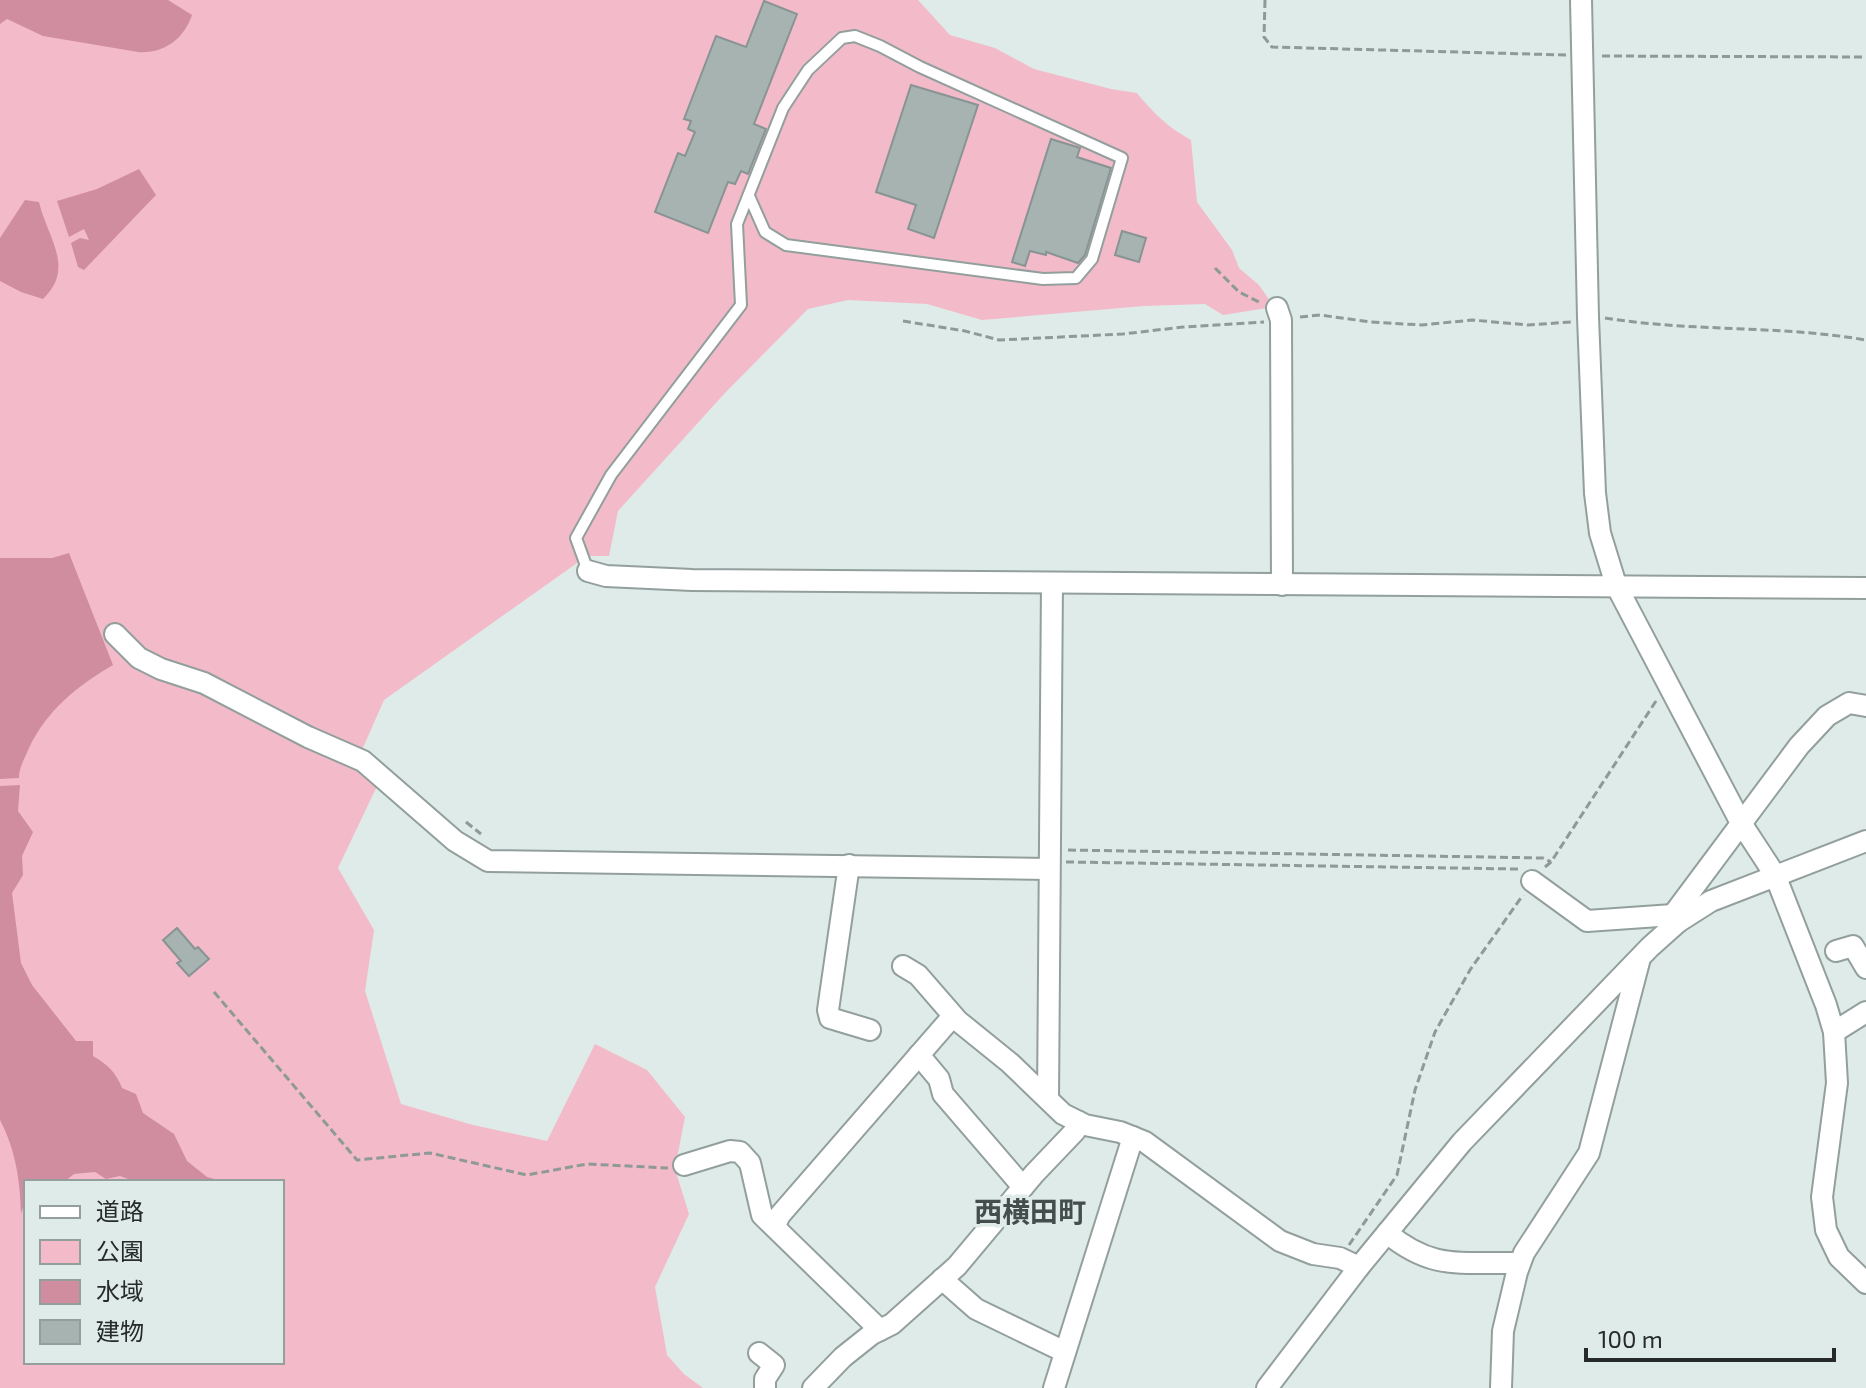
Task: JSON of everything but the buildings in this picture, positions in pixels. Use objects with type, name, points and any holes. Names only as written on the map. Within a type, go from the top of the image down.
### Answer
[{"type":"street","points":[[1581,0],[1588,317],[1595,493],[1600,533],[1616,585],[1741,823],[1775,875],[1826,1005],[1834,1032],[1837,1083],[1822,1197],[1826,1230],[1839,1257],[1866,1283]]},
{"type":"street","points":[[1279,314],[1282,585]]},
{"type":"street","points":[[588,571],[606,576],[692,580],[1866,588]]},
{"type":"street","points":[[1048,1099],[1052,583]]},
{"type":"street","points":[[115,634],[139,658],[150,664],[204,683],[308,737],[363,761],[455,841],[488,861],[849,865],[1049,860]]},
{"type":"street","points":[[1267,1388],[1350,1262],[1387,1233],[1462,1142],[1675,918],[1799,746],[1827,716],[1849,703],[1866,706]]},
{"type":"street","points":[[1534,878],[1587,921],[1675,918],[1775,875],[1866,841]]},
{"type":"street","points":[[849,865],[828,1010],[830,1018],[870,1030]]},
{"type":"street","points":[[1836,951],[1853,946],[1866,968]]},
{"type":"street","points":[[1501,1388],[1507,1308],[1519,1265],[1589,1153],[1623,1016],[1640,964],[1638,960]]},
{"type":"street","points":[[903,966],[918,975],[953,1016],[1010,1063],[1063,1114],[1079,1122],[1145,1142],[1280,1241],[1313,1254],[1350,1262]]},
{"type":"street","points":[[1834,1032],[1866,1012]]},
{"type":"street","points":[[775,1225],[780,1215],[953,1016]]},
{"type":"street","points":[[919,1055],[939,1079],[943,1094],[1023,1187]]},
{"type":"street","points":[[813,1388],[843,1357],[892,1324],[957,1266],[1075,1131],[1079,1122]]},
{"type":"street","points":[[1054,1388],[1133,1137]]},
{"type":"street","points":[[684,1165],[730,1151],[740,1152],[750,1163],[762,1215],[880,1330]]},
{"type":"street","points":[[1387,1233],[1415,1252],[1446,1263],[1519,1265]]},
{"type":"street","points":[[942,1279],[976,1309],[1065,1352]]},
{"type":"street","points":[[759,1353],[774,1365],[765,1379],[765,1388]]},
{"type":"lane","points":[[588,571],[576,538],[611,475],[741,305],[737,224],[783,108],[799,84],[842,38],[855,36],[1122,158],[1092,259],[1076,278],[1043,279],[786,245],[765,232],[749,196]]},
{"type":"path","points":[[1265,0],[1264,37],[1272,47],[1583,56],[1866,57]]},
{"type":"path","points":[[1215,268],[1239,292],[1279,314]]},
{"type":"path","points":[[903,321],[999,340],[1123,334],[1279,314],[1422,325],[1472,320],[1528,325],[1578,322],[1588,317],[1653,326],[1826,333],[1866,340]]},
{"type":"path","points":[[1350,1262],[1397,1175],[1415,1090],[1435,1032],[1470,970],[1534,878],[1551,862],[1658,697],[1671,690]]},
{"type":"path","points":[[1049,860],[1528,869],[1534,878]]},
{"type":"path","points":[[214,992],[357,1160],[430,1153],[527,1175],[587,1164],[662,1169],[684,1165]]},
{"type":"green space","points":[[0,0],[918,0],[950,35],[995,48],[1034,69],[1137,93],[1162,120],[1191,140],[1197,202],[1232,250],[1239,268],[1259,285],[1274,307],[1223,315],[1205,304],[1144,306],[982,320],[927,304],[848,300],[808,309],[724,394],[618,511],[609,556],[587,556],[384,700],[354,768],[379,782],[338,868],[374,930],[365,991],[401,1104],[473,1125],[547,1141],[595,1044],[647,1070],[685,1117],[675,1169],[689,1214],[655,1287],[667,1355],[684,1374],[703,1388],[0,1388]]},
{"type":"water","points":[[0,0],[168,0],[192,15],[184,31],[172,43],[164,48],[138,52],[43,36],[7,19],[0,24]]},
{"type":"water","points":[[139,169],[156,195],[84,270],[78,267],[71,243],[80,238],[89,240],[84,229],[69,237],[57,201],[97,189]]},
{"type":"water","points":[[25,200],[39,202],[56,252],[57,276],[43,299],[0,281],[0,238]]},
{"type":"water","points":[[69,553],[113,665],[75,690],[54,711],[36,734],[21,766],[19,778],[0,779],[0,558],[52,558]]},
{"type":"water","points":[[20,785],[18,811],[33,832],[22,856],[23,875],[12,893],[21,963],[32,985],[76,1041],[93,1041],[93,1056],[110,1069],[122,1088],[136,1094],[143,1113],[174,1134],[187,1161],[207,1177],[218,1180],[131,1180],[120,1176],[106,1179],[95,1172],[74,1174],[66,1180],[24,1180],[21,1214],[16,1166],[0,1120],[0,786]]},
{"type":"district","name":"西横田町","points":[[1030,1212]]}]
